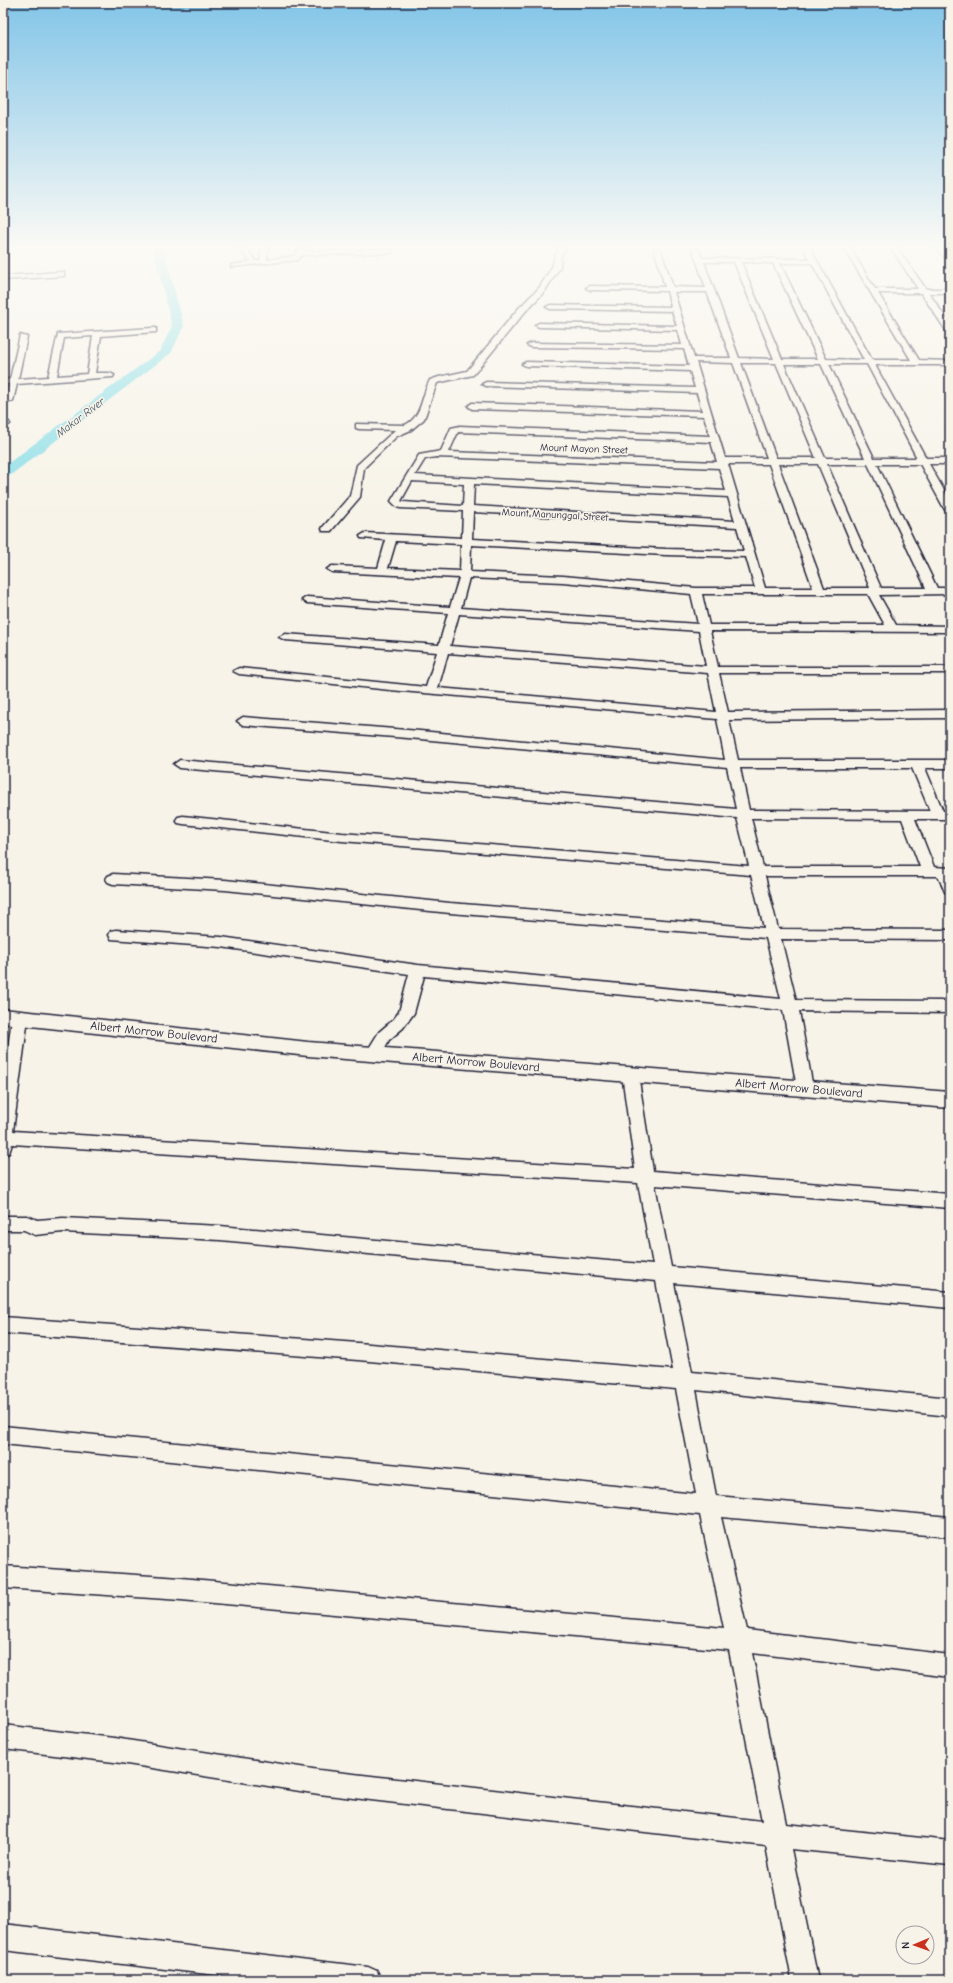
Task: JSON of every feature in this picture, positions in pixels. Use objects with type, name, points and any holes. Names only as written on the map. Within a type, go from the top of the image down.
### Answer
[{"type":"main road","name":"Albert Morrow Boulevard","points":[[11,1017],[308,1049],[374,1053],[950,1100]]},
{"type":"street","points":[[10,399],[12,381],[21,341]]},
{"type":"street","points":[[52,378],[59,341]]},
{"type":"street","points":[[91,376],[96,341]]},
{"type":"street","points":[[327,529],[355,497],[360,467],[394,434],[408,428],[421,417],[433,382],[439,379],[467,375],[498,341]]},
{"type":"street","points":[[685,341],[733,494],[761,591]]},
{"type":"street","points":[[729,341],[820,592]]},
{"type":"street","points":[[771,341],[875,592],[893,629]]},
{"type":"street","points":[[814,341],[933,591]]},
{"type":"street","points":[[858,341],[950,510]]},
{"type":"street","points":[[903,341],[917,363]]},
{"type":"street","points":[[531,345],[687,347]]},
{"type":"street","points":[[526,364],[692,364],[736,361],[950,363]]},
{"type":"street","points":[[3,382],[110,375]]},
{"type":"street","points":[[486,384],[700,390]]},
{"type":"street","points":[[472,406],[708,414]]},
{"type":"street","points":[[359,426],[408,428]]},
{"type":"street","points":[[444,454],[454,430],[460,429],[715,439]]},
{"type":"street","name":"Mount Mayon Street","points":[[409,478],[422,457],[430,454],[723,463],[773,460],[950,461]]},
{"type":"street","points":[[409,478],[733,494]]},
{"type":"street","name":"Mount Manunggal Street","points":[[409,478],[396,501],[400,505],[741,524]]},
{"type":"street","points":[[431,690],[465,575],[468,540],[467,509],[469,482]]},
{"type":"street","points":[[365,536],[468,540],[666,552],[750,554]]},
{"type":"street","points":[[382,571],[392,537]]},
{"type":"street","points":[[332,569],[602,582],[696,591],[950,591]]},
{"type":"street","points":[[696,591],[743,814],[790,1005],[805,1088]]},
{"type":"street","points":[[307,600],[454,612],[704,628],[950,630]]},
{"type":"street","points":[[286,637],[712,670],[950,670]]},
{"type":"street","points":[[239,671],[383,687],[722,716],[950,714]]},
{"type":"street","points":[[243,721],[420,735],[732,764],[950,764]]},
{"type":"street","points":[[180,764],[743,814],[944,815],[917,764]]},
{"type":"street","points":[[907,815],[929,872]]},
{"type":"street","points":[[183,820],[342,837],[758,871],[946,872],[950,889]]},
{"type":"street","points":[[113,879],[225,885],[450,908],[772,934],[950,935]]},
{"type":"street","points":[[116,935],[221,942],[418,970],[790,1005],[950,1007]]},
{"type":"street","points":[[374,1053],[384,1036],[398,1024],[406,1013],[418,970]]},
{"type":"street","points":[[11,1017],[4,1142],[645,1177],[950,1201]]},
{"type":"street","points":[[630,1074],[645,1177],[665,1274],[708,1505],[738,1640],[805,1980]]},
{"type":"street","points":[[3,1223],[27,1223],[35,1228],[63,1225],[220,1233],[950,1300]]},
{"type":"street","points":[[3,1325],[264,1342],[684,1379],[950,1407]]},
{"type":"street","points":[[3,1435],[262,1462],[892,1523],[950,1527]]},
{"type":"street","points":[[3,1577],[181,1590],[738,1640],[950,1666]]},
{"type":"street","points":[[3,1737],[114,1750],[319,1782],[777,1835],[950,1852]]},
{"type":"street","points":[[3,1937],[368,1980]]},
{"type":"waterway","name":"Makar River","points":[[3,474],[165,353],[171,341]]}]
